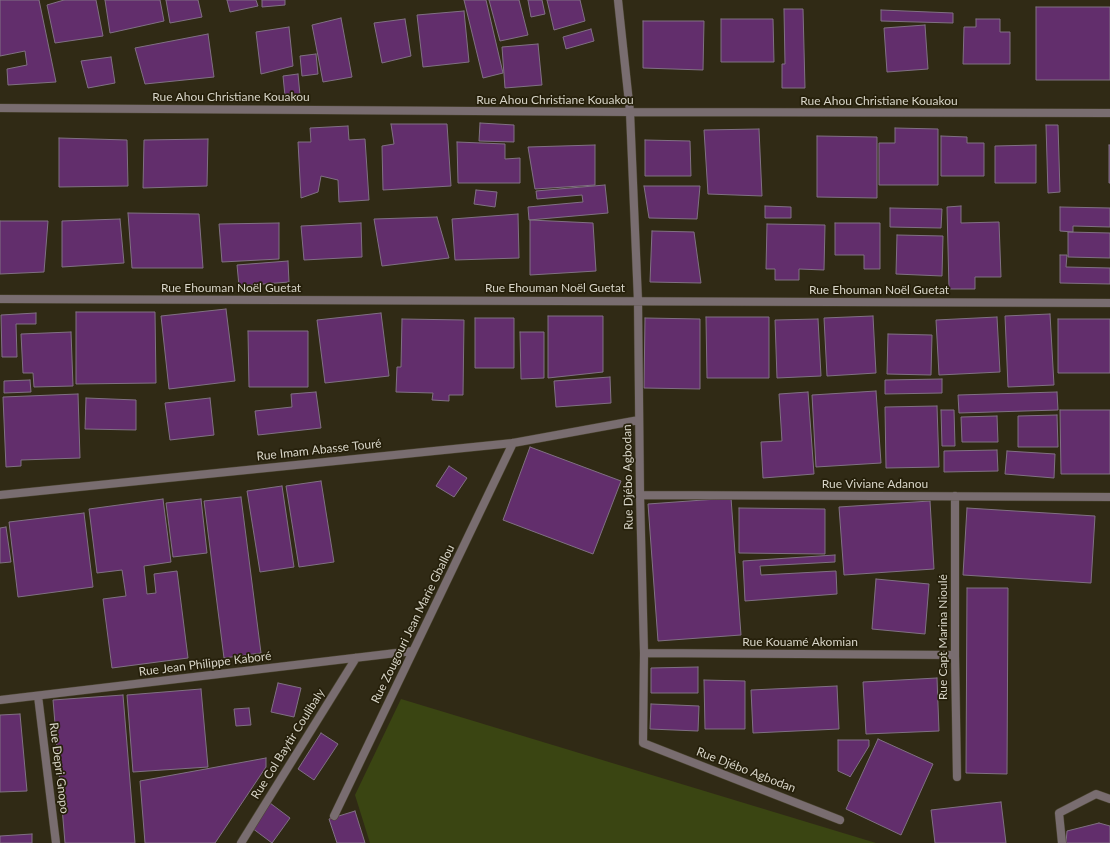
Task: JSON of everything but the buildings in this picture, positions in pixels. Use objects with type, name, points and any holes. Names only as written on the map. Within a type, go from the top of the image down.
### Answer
[{"type":"street","name":"Rue Djébo Agbodan","points":[[618,0],[630,112],[638,301],[640,495],[644,653],[643,743],[840,820]]},
{"type":"street","name":"Rue Ahou Christiane Kouakou","points":[[0,108],[1110,113]]},
{"type":"street","name":"Rue Ehouman Noël Guetat","points":[[0,299],[1110,303]]},
{"type":"street","name":"Rue Imam Abasse Touré","points":[[0,495],[513,443],[639,420]]},
{"type":"street","name":"Rue Zougouri Jean Marie Gballou","points":[[334,816],[513,443]]},
{"type":"street","name":"Rue Viviane Adanou","points":[[640,495],[1110,497]]},
{"type":"street","name":"Rue Capt Marina Nioulé","points":[[955,496],[957,777]]},
{"type":"street","name":"Rue Jean Philippe Kaboré","points":[[0,700],[413,651]]},
{"type":"street","name":"Rue Kouamé Akomian","points":[[644,653],[955,655]]},
{"type":"street","name":"Rue Col Baytir Coulibaly","points":[[241,843],[356,658]]},
{"type":"street","name":"Rue Depri Gnopo","points":[[38,696],[56,843]]},
{"type":"street","points":[[1062,843],[1059,813],[1096,794],[1110,799]]},
{"type":"green space","points":[[401,699],[876,843],[370,843],[355,795]]}]
